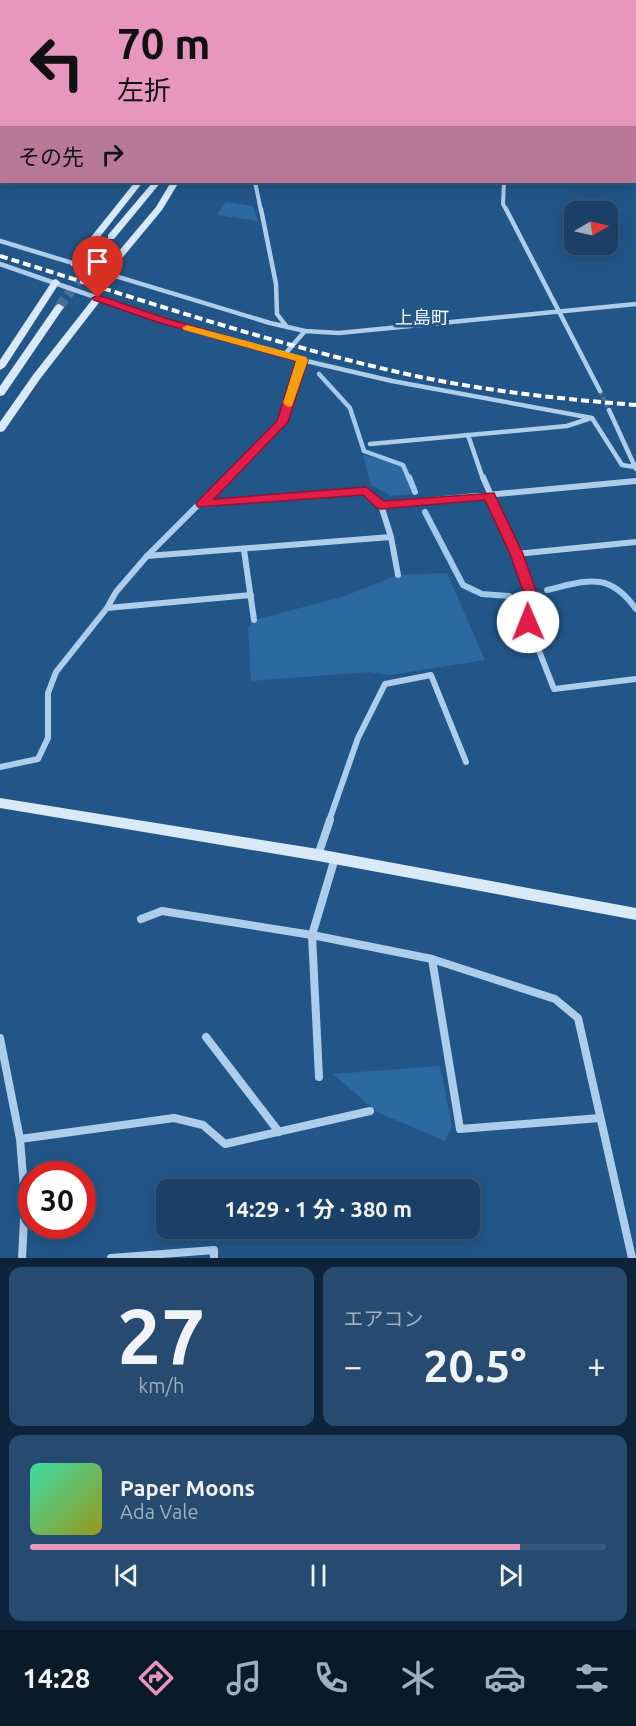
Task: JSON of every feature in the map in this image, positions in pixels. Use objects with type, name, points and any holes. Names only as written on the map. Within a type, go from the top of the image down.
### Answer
[{"type":"street","points":[[66,0],[173,0]]},
{"type":"street","points":[[74,264],[138,183]]},
{"type":"street","points":[[111,237],[156,183]]},
{"type":"street","points":[[105,273],[159,208],[174,183]]},
{"type":"street","points":[[255,183],[276,284],[278,314],[287,327]]},
{"type":"street","points":[[504,183],[503,204],[600,391]]},
{"type":"street","points":[[0,241],[305,331],[339,333],[636,304]]},
{"type":"street","points":[[0,264],[171,323],[302,360],[392,381],[592,418],[622,465],[636,468]]},
{"type":"street","points":[[0,367],[56,282]]},
{"type":"street","points":[[0,429],[36,377],[98,298]]},
{"type":"street","points":[[0,393],[59,307]]},
{"type":"street","points":[[285,354],[305,331]]},
{"type":"street","points":[[0,767],[38,759],[48,738],[48,693],[56,672],[107,608],[116,592],[147,556],[202,504],[282,422],[302,360]]},
{"type":"street","points":[[609,410],[636,468]]},
{"type":"street","points":[[370,444],[567,426],[592,418]]},
{"type":"street","points":[[468,435],[489,496],[516,554],[529,591],[521,605],[554,689],[636,679]]},
{"type":"street","points":[[628,448],[636,447]]},
{"type":"street","points":[[381,505],[636,481]]},
{"type":"street","points":[[202,504],[366,490],[381,505],[391,537],[398,575]]},
{"type":"street","points":[[147,556],[391,537]]},
{"type":"street","points":[[516,554],[636,542]]},
{"type":"street","points":[[244,550],[254,620]]},
{"type":"street","points":[[107,608],[250,595]]},
{"type":"street","points":[[318,855],[358,738],[385,684],[431,675],[466,762]]},
{"type":"street","points":[[0,803],[318,855],[636,914]]},
{"type":"street","points":[[319,1077],[312,935],[334,858]]},
{"type":"street","points":[[141,919],[162,911],[312,935],[432,958],[555,999],[578,1018],[632,1258]]},
{"type":"street","points":[[432,958],[460,1129],[600,1118]]},
{"type":"street","points":[[206,1036],[279,1132]]},
{"type":"street","points":[[0,1038],[20,1139],[25,1201],[22,1258]]},
{"type":"street","points":[[20,1139],[174,1118],[203,1125],[225,1144],[370,1111]]},
{"type":"street","points":[[111,1258],[214,1250],[214,1258]]},
{"type":"shaded area","points":[[226,202],[253,206],[258,221],[217,215]]},
{"type":"shaded area","points":[[363,455],[403,466],[412,494],[391,496],[371,485]]},
{"type":"shaded area","points":[[447,573],[485,660],[390,675],[369,672],[251,681],[248,628],[254,620],[342,597],[398,575]]},
{"type":"shaded area","points":[[440,1066],[452,1126],[445,1141],[377,1112],[333,1074]]},
{"type":"waterway","points":[[319,374],[350,408],[364,451],[403,465],[409,479]]},
{"type":"waterway","points":[[409,477],[415,492]]},
{"type":"waterway","points":[[425,512],[463,585],[482,594],[509,596]]},
{"type":"waterway","points":[[547,590],[585,582],[606,583],[616,588],[636,609]]},
{"type":"tunnel","points":[[59,307],[111,237]]},
{"type":"tunnel","points":[[600,391],[609,410]]},
{"type":"railway","points":[[0,256],[255,335],[359,363],[467,386],[636,405]]},
{"type":"slow traffic","points":[[187,328],[302,360],[288,403]]},
{"type":"district","name":"上島町","points":[[422,318]]},
{"type":"route","points":[[98,298],[233,342],[302,360],[282,422],[202,504],[366,490],[381,505],[489,496],[516,554],[529,591],[521,605],[528,622]]}]
